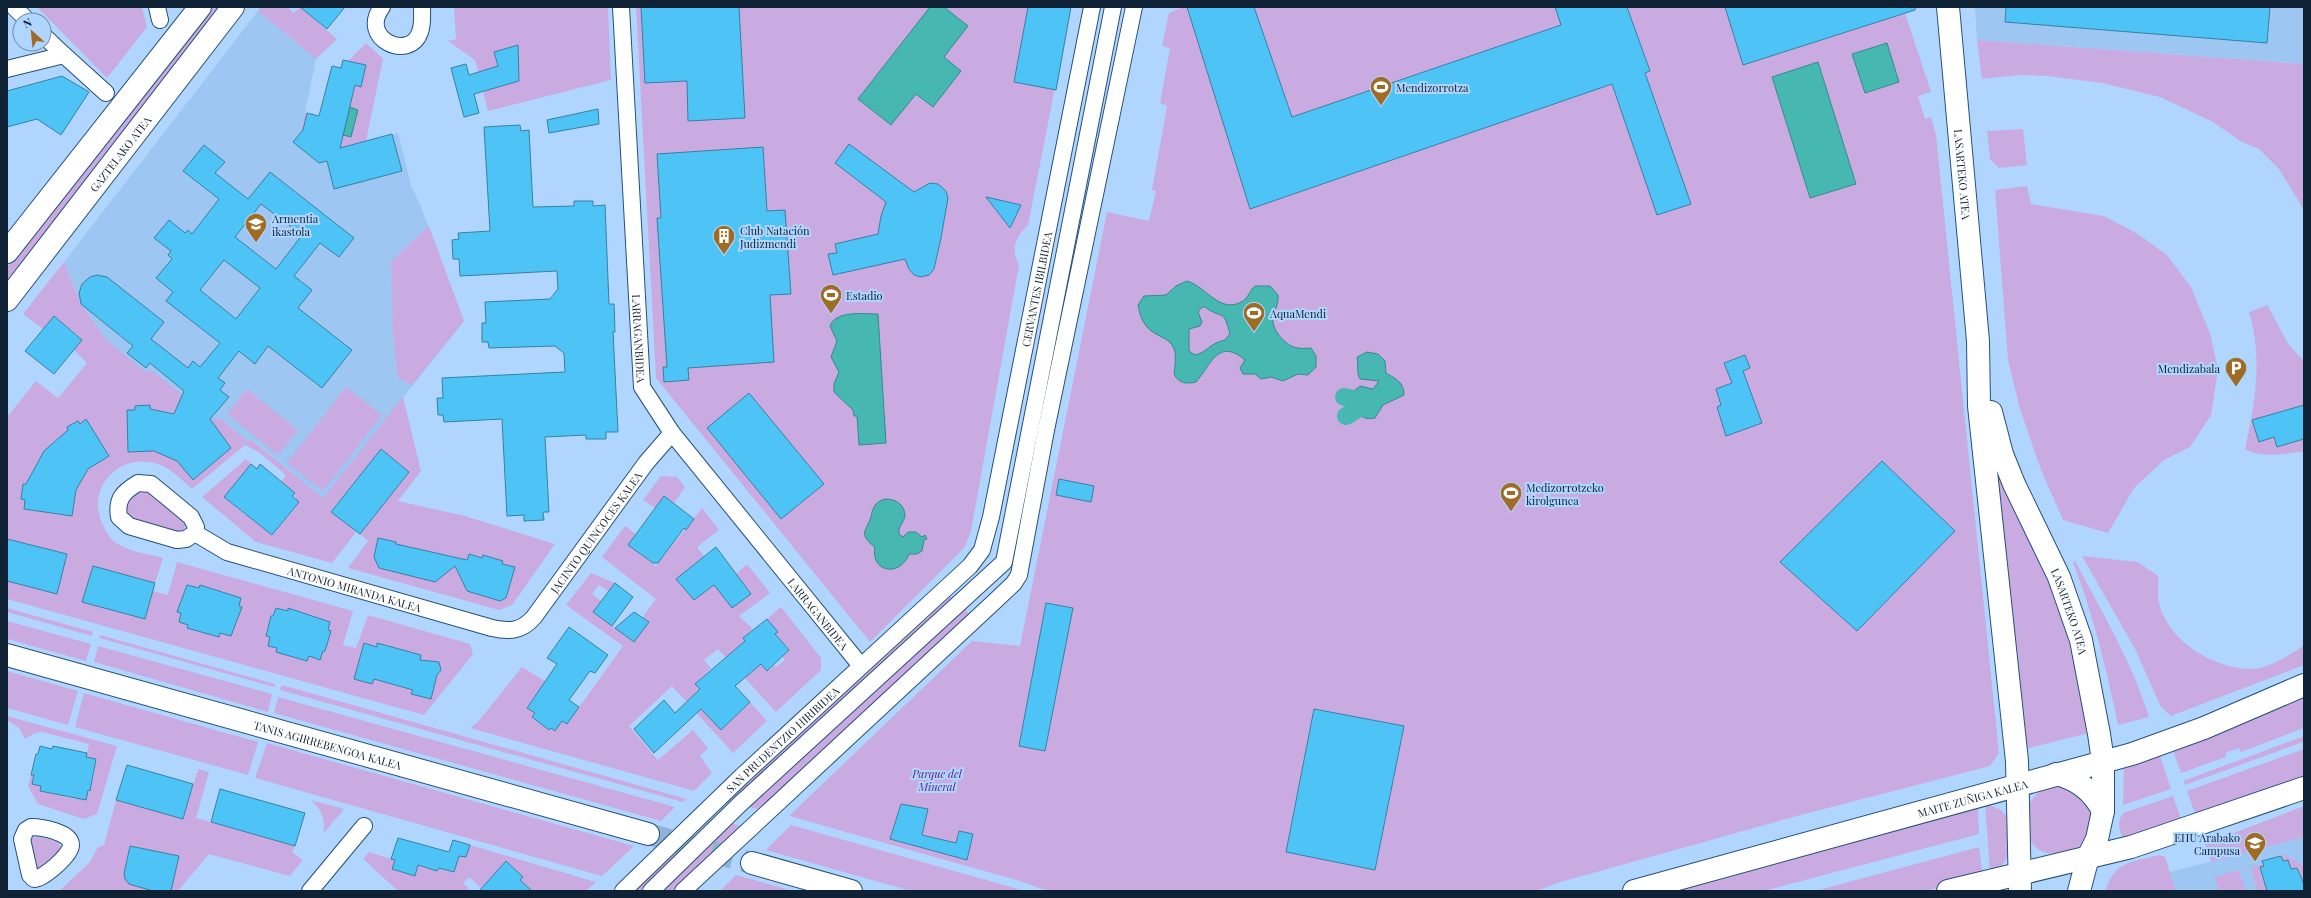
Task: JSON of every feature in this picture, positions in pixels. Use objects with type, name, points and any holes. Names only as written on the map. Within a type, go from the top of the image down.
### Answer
[{"type":"main road","points":[[7,252],[200,7]]},
{"type":"main road","name":"GAZTELAKO ATEA","points":[[7,300],[233,7]]},
{"type":"main road","name":"LASARTEKO ATEA","points":[[1948,7],[1978,341],[1979,406],[2019,785],[2020,882]]},
{"type":"main road","name":"LASARTEKO ATEA","points":[[1978,341],[1995,429],[2002,454],[2034,527],[2059,576],[2081,640],[2103,761],[2103,811],[2097,839],[2088,857],[2079,891]]},
{"type":"main road","name":"TANIS AGIRREBENGOA KALEA","points":[[7,655],[648,834]]},
{"type":"main road","name":"MAITE ZUÑIGA KALEA","points":[[1634,891],[2132,754],[2204,728],[2304,685]]},
{"type":"main road","points":[[2056,774],[2078,782],[2098,800],[2103,811]]},
{"type":"main road","points":[[1948,891],[2020,882],[2088,857],[2146,843],[2304,788]]},
{"type":"main road","points":[[752,863],[851,891]]},
{"type":"street","points":[[382,7],[375,22],[377,30],[380,36],[393,46],[402,46],[416,38],[420,32],[422,7]]},
{"type":"street","name":"LARRAGANBIDEA","points":[[621,7],[640,373],[642,387],[672,432],[861,666]]},
{"type":"street","name":"CERVANTES IBILBIDEA","points":[[970,566],[982,550],[991,517],[1092,7]]},
{"type":"street","name":"CERVANTES IBILBIDEA","points":[[1004,562],[1113,7]]},
{"type":"street","points":[[683,891],[1014,583],[1021,568],[1048,423],[1134,7]]},
{"type":"street","points":[[52,43],[106,93]]},
{"type":"street","points":[[7,68],[64,54]]},
{"type":"street","name":"JACINTO QUINCOCES KALEA","points":[[518,629],[527,625],[534,617],[646,463],[672,432]]},
{"type":"street","points":[[138,483],[151,484],[190,517],[196,527],[194,533],[186,539],[177,540],[129,526],[118,517],[119,501],[124,492],[138,483]]},
{"type":"street","name":"ANTONIO MIRANDA KALEA","points":[[194,533],[227,552],[492,628],[506,631],[518,629]]},
{"type":"street","name":"SAN PRUDENTZIO HIRIBIDEA","points":[[651,891],[740,804],[1004,562]]},
{"type":"street","points":[[970,566],[970,625]]},
{"type":"street","name":"SAN PRUDENTZIO HIRIBIDEA","points":[[623,891],[714,803],[970,566]]},
{"type":"street","points":[[944,590],[958,594],[969,594],[994,602]]},
{"type":"street","points":[[310,891],[364,826]]},
{"type":"shaded area","points":[[930,7],[944,7],[968,26],[944,57],[961,71],[933,107],[916,94],[891,125],[858,99]]},
{"type":"shaded area","points":[[1975,7],[2304,7],[2304,64],[1977,40]]},
{"type":"shaded area","name":"Armentia ikastola","points":[[258,11],[316,59],[301,133],[325,152],[398,133],[411,185],[421,207],[464,321],[323,498],[253,440],[249,442],[221,419],[212,419],[150,370],[147,373],[106,340],[81,304],[64,262]]},
{"type":"shaded area","points":[[1887,43],[1899,82],[1865,93],[1852,54]]},
{"type":"shaded area","points":[[1818,62],[1856,184],[1810,198],[1772,77]]},
{"type":"shaded area","points":[[350,107],[358,110],[351,137],[343,135]]},
{"type":"shaded area","name":"AquaMendi","points":[[1187,281],[1227,305],[1243,301],[1255,286],[1270,286],[1278,295],[1278,302],[1273,319],[1275,328],[1281,338],[1289,345],[1301,348],[1311,348],[1316,356],[1316,367],[1308,375],[1298,374],[1283,381],[1271,377],[1261,379],[1255,374],[1243,374],[1240,368],[1245,360],[1228,351],[1222,352],[1216,356],[1196,382],[1186,383],[1178,380],[1174,374],[1175,352],[1172,345],[1151,331],[1141,317],[1138,305],[1144,296],[1166,295],[1176,286]],"holes":[[[1202,307],[1221,315],[1226,320],[1230,334],[1225,340],[1195,355],[1189,351],[1189,329],[1200,326],[1202,322],[1198,312]]]},
{"type":"shaded area","points":[[878,314],[886,443],[859,445],[857,416],[854,416],[853,410],[834,392],[834,384],[839,372],[831,357],[837,341],[830,326],[838,317],[844,315]]},
{"type":"shaded area","points":[[1367,352],[1378,354],[1385,361],[1386,373],[1401,384],[1404,391],[1404,395],[1383,405],[1375,418],[1368,419],[1360,415],[1356,407],[1355,396],[1355,390],[1360,386],[1373,389],[1379,381],[1360,379],[1359,377],[1357,357]]},
{"type":"shaded area","points":[[885,499],[897,502],[904,509],[905,517],[899,529],[899,534],[903,537],[908,532],[916,532],[922,537],[925,535],[927,539],[924,540],[922,551],[917,554],[909,554],[905,562],[899,567],[893,569],[881,567],[877,562],[875,547],[869,543],[865,535],[874,508],[877,503]]},
{"type":"shaded area","name":"EHU Arabako Campusa","points":[[2304,837],[2304,891],[2176,891],[2170,872]]},
{"type":"green space","points":[[37,7],[142,7],[147,27],[107,78],[52,22],[52,12],[42,12]]},
{"type":"green space","points":[[211,7],[223,7],[7,285],[7,267]]},
{"type":"green space","points":[[261,7],[287,7],[294,13],[300,7],[337,39],[316,59],[258,11]]},
{"type":"green space","points":[[454,7],[608,7],[611,80],[488,111],[475,60],[448,41],[456,39]]},
{"type":"green space","name":"Estadio","points":[[636,7],[1071,7],[1028,225],[1020,234],[1015,248],[1016,259],[1019,265],[971,531],[965,547],[870,642],[656,378]]},
{"type":"green space","name":"Medizorrotzeko kirolgunea","points":[[1183,7],[1923,7],[1905,13],[1931,92],[1918,96],[1925,119],[1931,117],[1936,135],[1999,753],[1990,766],[1797,816],[1557,883],[1537,891],[1047,891],[1023,882],[789,816],[972,641],[1020,646],[1107,212],[1149,221],[1156,191],[1152,190],[1167,106],[1160,103],[1170,48],[1162,46],[1169,13]]},
{"type":"green space","points":[[1977,40],[2304,64],[2304,210],[2279,169],[2259,149],[2242,142],[2213,122],[2160,97],[2102,83],[2047,76],[2019,75],[1982,79]]},
{"type":"green space","points":[[366,43],[383,59],[366,141],[325,152],[301,132],[305,113],[307,113],[304,125],[358,110],[350,107],[355,85],[361,87],[366,66],[348,61]]},
{"type":"green space","points":[[2023,129],[2027,165],[1999,168],[1990,159],[1987,131]]},
{"type":"green space","points":[[2027,186],[2031,204],[2104,216],[2138,234],[2167,255],[2191,287],[2210,333],[2218,370],[2211,415],[2190,447],[2164,460],[2134,488],[2108,533],[2063,520],[2041,470],[2020,409],[2008,360],[1995,190]]},
{"type":"green space","points":[[429,226],[464,321],[412,385],[398,378],[393,334],[391,261]]},
{"type":"green space","points":[[64,262],[81,304],[106,340],[147,373],[150,369],[212,419],[221,419],[249,442],[252,440],[323,498],[403,397],[421,471],[398,501],[465,516],[555,544],[512,605],[499,610],[348,568],[368,541],[360,534],[409,472],[381,449],[331,511],[356,532],[332,563],[256,542],[202,497],[246,459],[251,464],[224,497],[245,515],[255,503],[251,518],[273,535],[299,502],[281,482],[286,475],[260,453],[245,445],[192,489],[169,469],[160,465],[145,462],[131,463],[119,468],[108,477],[101,488],[98,501],[99,515],[110,537],[116,543],[127,549],[163,558],[155,583],[93,566],[83,602],[145,619],[152,591],[168,595],[177,562],[353,611],[343,645],[356,648],[368,615],[470,644],[473,654],[424,715],[7,599],[7,417],[36,381],[58,398],[87,363],[74,350],[82,339],[54,316],[43,329],[23,314]]},
{"type":"green space","points":[[2267,305],[2289,345],[2304,361],[2304,451],[2266,455],[2245,449],[2252,415],[2257,363],[2256,346],[2249,312]]},
{"type":"green space","points":[[346,387],[382,415],[323,491],[287,463]]},
{"type":"green space","points":[[247,389],[298,430],[278,455],[227,414]]},
{"type":"green space","points":[[1996,454],[2067,612],[2093,732],[2021,750],[1993,482]]},
{"type":"green space","points":[[661,476],[677,477],[685,487],[674,503],[664,496],[655,508],[643,500]]},
{"type":"green space","points":[[137,493],[150,493],[182,520],[185,524],[184,530],[180,533],[155,528],[137,522],[131,517],[127,511],[129,498]]},
{"type":"green space","points":[[702,508],[719,530],[697,547],[704,556],[676,579],[694,600],[714,585],[732,608],[751,594],[736,574],[747,564],[770,593],[739,616],[753,629],[743,638],[768,671],[774,665],[776,667],[785,660],[782,656],[789,649],[775,634],[778,632],[767,619],[781,607],[821,658],[821,670],[776,712],[718,649],[704,660],[711,668],[695,684],[700,689],[721,730],[750,702],[767,721],[733,753],[672,686],[629,726],[658,760],[693,730],[708,748],[700,756],[712,773],[694,791],[470,728],[477,723],[522,667],[545,681],[527,707],[535,713],[532,718],[549,730],[551,728],[555,730],[562,721],[567,724],[623,646],[566,605],[591,573],[615,583],[609,592],[599,585],[592,594],[601,601],[593,612],[634,642],[648,622],[642,618],[656,599],[602,557],[625,526],[636,534],[628,545],[656,566]]},
{"type":"green space","points":[[2082,556],[2138,562],[2158,576],[2158,600],[2164,617],[2172,630],[2196,651],[2210,659],[2224,665],[2254,669],[2273,663],[2304,645],[2304,665],[2171,716],[2161,707],[2135,649]]},
{"type":"green space","points":[[2075,561],[2125,657],[2149,717],[2118,725],[2099,642],[2073,562]]},
{"type":"green space","points":[[943,595],[952,597],[959,601],[969,615],[761,810],[728,802]]},
{"type":"green space","points":[[7,608],[93,632],[92,636],[7,612]]},
{"type":"green space","points":[[7,621],[91,644],[86,661],[7,639]]},
{"type":"green space","points":[[100,635],[275,684],[274,687],[99,638]]},
{"type":"green space","points":[[98,646],[272,694],[268,712],[94,662]]},
{"type":"green space","points":[[7,671],[78,691],[68,725],[7,708]]},
{"type":"green space","points":[[282,685],[687,799],[683,802],[280,690]]},
{"type":"green space","points":[[84,693],[258,742],[248,775],[75,727]]},
{"type":"green space","points":[[2304,696],[2304,728],[2241,752],[2239,748],[2225,753],[2226,757],[2181,773],[2173,751]]},
{"type":"green space","points":[[278,697],[675,807],[661,821],[274,713]]},
{"type":"green space","points":[[7,716],[117,746],[97,814],[84,819],[38,804],[28,786],[31,775],[34,775],[32,784],[41,786],[40,791],[75,799],[90,791],[95,770],[86,757],[89,744],[42,732],[35,733],[25,739],[19,728],[7,720]]},
{"type":"green space","points":[[2304,736],[2303,742],[2185,785],[2183,781]]},
{"type":"green space","points":[[267,743],[634,846],[602,876],[255,778]]},
{"type":"green space","points":[[2304,749],[2304,781],[2197,819],[2187,791]]},
{"type":"green space","points":[[2159,753],[2171,789],[2123,805],[2124,765]]},
{"type":"green space","points":[[198,769],[209,772],[196,818],[295,846],[292,852],[303,860],[290,876],[209,854],[178,891],[59,891],[90,862],[98,847],[104,845],[116,800],[183,819]]},
{"type":"green space","points":[[2056,784],[2084,794],[2095,821],[2081,847],[2060,854],[2052,854],[2038,849],[2029,837],[2026,808],[2038,792]]},
{"type":"green space","points":[[2173,796],[2183,825],[2125,840],[2119,827],[2123,813]]},
{"type":"green space","points":[[311,800],[344,809],[324,833],[322,815],[318,807]]},
{"type":"green space","points":[[1985,803],[2001,810],[2010,820],[2009,854],[2002,867],[1990,873]]},
{"type":"green space","points":[[1978,805],[1979,834],[1764,891],[1656,891]]},
{"type":"green space","points":[[2304,806],[2304,837],[2211,862],[2205,844]]},
{"type":"green space","points":[[713,818],[744,827],[677,891],[634,891]]},
{"type":"green space","points":[[791,825],[1025,891],[911,891],[766,850]]},
{"type":"green space","points":[[37,836],[58,842],[61,848],[39,869],[34,865],[31,839]]},
{"type":"green space","points":[[470,845],[596,882],[586,891],[532,891],[520,880],[523,877],[506,861],[481,888],[469,877],[463,883],[471,891],[398,891],[363,859],[369,852],[395,860],[392,869],[415,876],[418,865],[437,871],[439,868],[454,872],[459,856],[466,857]]},
{"type":"green space","points":[[1979,847],[1983,876],[1926,891],[1815,891]]},
{"type":"green space","points":[[2159,855],[2165,857],[2176,891],[2105,891],[2114,873],[2125,864]]},
{"type":"green space","points":[[2286,855],[2304,866],[2304,884],[2297,868],[2291,869],[2288,860],[2283,861],[2281,856]]},
{"type":"green space","points":[[2263,864],[2264,866],[2260,868],[2267,891],[2257,891],[2251,867]]},
{"type":"green space","points":[[2239,870],[2245,891],[2219,891],[2215,877]]},
{"type":"green space","points":[[736,875],[793,891],[720,891]]},
{"type":"building","points":[[300,7],[345,7],[327,29]]},
{"type":"building","points":[[641,7],[739,7],[745,118],[688,121],[687,81],[645,83]]},
{"type":"building","points":[[1028,7],[1071,7],[1056,90],[1014,82]]},
{"type":"building","name":"Mendizorrotza","points":[[1187,7],[1254,7],[1292,117],[1561,25],[1555,7],[1627,7],[1650,71],[1645,73],[1691,204],[1657,215],[1612,84],[1250,209]]},
{"type":"building","points":[[1725,7],[1915,7],[1915,10],[1743,65]]},
{"type":"building","points":[[2006,7],[2270,7],[2267,43],[2005,22]]},
{"type":"building","points":[[518,45],[519,81],[474,94],[479,113],[464,117],[451,68],[466,64],[469,75],[498,66],[494,52]]},
{"type":"building","points":[[343,60],[366,65],[361,87],[355,85],[340,148],[392,134],[402,171],[334,189],[327,161],[319,163],[293,142],[303,130],[307,113],[319,116],[332,66],[341,68]]},
{"type":"building","points":[[62,76],[89,92],[61,135],[37,119],[7,127],[7,91]]},
{"type":"building","points":[[598,109],[599,124],[549,133],[547,120]]},
{"type":"building","points":[[520,125],[521,131],[529,130],[533,207],[574,206],[574,201],[593,201],[593,206],[605,205],[609,304],[614,304],[615,332],[613,332],[618,432],[606,432],[606,439],[586,439],[586,435],[545,437],[549,512],[543,512],[544,520],[524,521],[524,515],[507,516],[502,419],[444,422],[443,415],[438,415],[437,398],[443,398],[442,378],[565,372],[564,353],[555,346],[489,348],[488,342],[482,342],[482,323],[486,323],[485,302],[550,299],[558,289],[557,271],[460,276],[459,259],[453,259],[452,240],[459,239],[458,233],[490,231],[484,127]]},
{"type":"building","points":[[849,144],[914,192],[930,183],[938,184],[946,191],[948,198],[941,238],[934,269],[929,275],[921,277],[914,275],[909,269],[905,259],[833,275],[828,254],[837,253],[835,244],[878,234],[881,216],[886,202],[835,163]]},
{"type":"building","points":[[204,145],[225,162],[215,173],[248,199],[270,172],[354,238],[339,257],[320,243],[294,276],[312,290],[298,308],[352,350],[322,388],[268,346],[255,364],[239,351],[218,378],[225,383],[220,390],[229,397],[210,419],[231,448],[193,480],[177,461],[154,451],[128,452],[127,410],[135,410],[135,406],[150,405],[150,409],[174,414],[184,391],[150,363],[146,368],[127,353],[133,346],[81,304],[79,293],[82,284],[90,277],[97,275],[107,277],[164,322],[151,339],[188,368],[193,361],[200,367],[220,343],[166,301],[173,292],[156,278],[172,259],[168,255],[171,251],[154,238],[169,220],[185,233],[188,230],[192,234],[219,199],[183,171]],"holes":[[[261,204],[302,235],[276,269],[235,237]],[[224,260],[260,288],[236,319],[200,290]]]},
{"type":"building","name":"Club Natación Judizmendi","points":[[763,147],[767,211],[785,210],[791,294],[770,295],[774,362],[688,368],[689,380],[664,382],[663,367],[667,367],[657,218],[661,218],[657,154]]},
{"type":"building","points":[[986,197],[1021,205],[1010,228]]},
{"type":"building","points":[[54,316],[82,340],[54,374],[25,351]]},
{"type":"building","points":[[1745,355],[1750,368],[1743,371],[1762,423],[1726,436],[1717,407],[1721,405],[1716,389],[1732,383],[1724,363]]},
{"type":"building","points":[[749,393],[824,484],[781,519],[707,428]]},
{"type":"building","points":[[2304,405],[2304,439],[2277,447],[2274,437],[2259,442],[2252,420]]},
{"type":"building","points":[[86,419],[109,456],[88,469],[76,490],[72,516],[24,509],[25,500],[21,499],[23,484],[26,484],[44,451],[68,430],[67,427],[78,421],[80,424]]},
{"type":"building","points":[[381,449],[409,472],[360,534],[331,512]]},
{"type":"building","points":[[1882,461],[1955,531],[1857,631],[1780,562]]},
{"type":"building","points":[[251,464],[257,469],[260,464],[295,493],[292,496],[299,502],[272,535],[224,497]]},
{"type":"building","points":[[1059,479],[1094,486],[1091,502],[1056,495]]},
{"type":"building","points":[[664,496],[694,519],[686,530],[684,528],[658,563],[653,563],[628,545]]},
{"type":"building","points":[[378,538],[396,542],[396,544],[467,560],[469,554],[482,558],[483,555],[503,561],[502,564],[515,567],[506,598],[500,601],[467,591],[455,566],[435,582],[379,568],[374,557]]},
{"type":"building","points":[[7,539],[67,554],[57,594],[7,581]]},
{"type":"building","points":[[716,547],[751,594],[732,608],[714,585],[694,600],[676,579]]},
{"type":"building","points":[[93,566],[155,583],[145,619],[82,602]]},
{"type":"building","points":[[615,583],[633,597],[612,626],[593,612]]},
{"type":"building","points":[[187,585],[199,588],[200,585],[241,598],[239,606],[242,607],[231,636],[220,633],[219,637],[187,628],[188,625],[179,622],[181,613],[177,612]]},
{"type":"building","points":[[1046,603],[1073,608],[1045,751],[1019,746]]},
{"type":"building","points":[[276,608],[288,611],[288,608],[330,622],[328,630],[331,631],[325,651],[323,651],[320,660],[309,656],[307,661],[276,652],[277,648],[268,646],[270,637],[266,636],[271,616],[273,616]]},
{"type":"building","points":[[634,612],[649,622],[634,642],[615,628]]},
{"type":"building","points":[[767,619],[778,632],[775,634],[789,650],[767,671],[761,664],[735,686],[750,702],[721,730],[701,709],[654,753],[634,729],[664,700],[675,713],[700,689],[695,684],[745,641],[743,638]]},
{"type":"building","points":[[569,627],[608,655],[595,673],[590,671],[569,700],[579,707],[567,724],[562,721],[555,731],[551,728],[549,730],[532,717],[535,713],[527,708],[557,664],[547,658]]},
{"type":"building","points":[[364,643],[377,647],[377,643],[421,655],[420,660],[439,662],[441,670],[437,675],[431,699],[411,694],[413,690],[374,679],[372,684],[354,679]]},
{"type":"building","points":[[1314,709],[1404,726],[1375,870],[1286,852]]},
{"type":"building","points":[[40,746],[52,749],[53,746],[87,753],[86,757],[96,759],[90,791],[88,790],[86,800],[40,791],[41,786],[32,784],[34,775],[31,775],[36,754],[38,754]]},
{"type":"building","points":[[127,765],[193,784],[183,819],[116,800]]},
{"type":"building","points":[[220,789],[305,813],[295,846],[211,822]]},
{"type":"building","points":[[901,804],[928,809],[922,835],[956,843],[959,831],[973,834],[967,860],[890,839]]},
{"type":"building","points":[[398,838],[449,852],[453,840],[470,845],[466,857],[459,856],[454,872],[439,868],[437,871],[418,865],[415,876],[392,869],[395,860],[391,859]]},
{"type":"building","points":[[130,846],[179,856],[171,891],[153,891],[129,884],[125,879],[124,874]]},
{"type":"building","points":[[2281,856],[2283,861],[2288,860],[2291,869],[2297,868],[2304,884],[2304,891],[2267,891],[2260,867],[2264,866],[2262,861]]},
{"type":"building","points":[[506,861],[523,877],[520,880],[532,891],[479,891]]},
{"type":"waterway","points":[[1344,397],[1355,399]]},
{"type":"waterway","points":[[1346,416],[1356,410]]},
{"type":"tunnel","points":[[648,834],[752,863]]},
{"type":"place","name":"Mendizorrotza","points":[[1381,106]]},
{"type":"place","name":"Armentia ikastola","points":[[256,244]]},
{"type":"place","name":"Club Natación Judizmendi","points":[[724,256]]},
{"type":"place","name":"Estadio","points":[[831,314]]},
{"type":"place","name":"AquaMendi","points":[[1254,332]]},
{"type":"place","name":"Mendizabala","points":[[2236,388]]},
{"type":"place","name":"Medizorrotzeko kirolgunea","points":[[1511,512]]},
{"type":"place","name":"EHU Arabako Campusa","points":[[2255,862]]},
{"type":"park label","name":"Parque del Mineral","points":[[937,779]]}]
